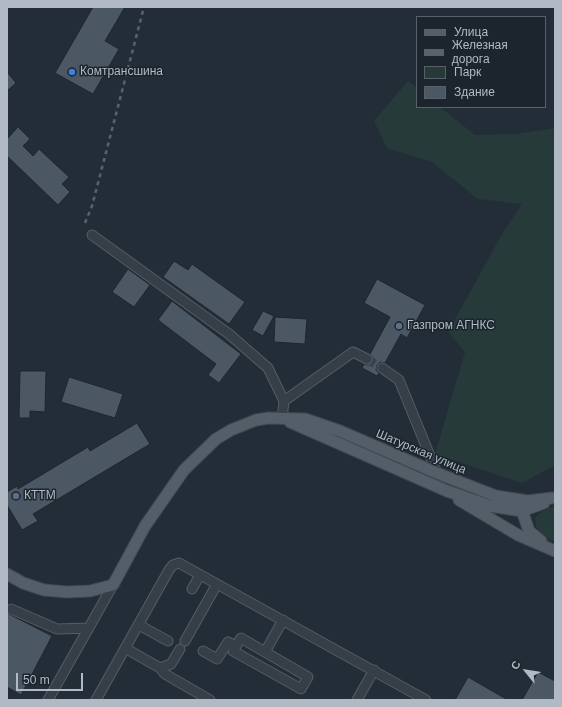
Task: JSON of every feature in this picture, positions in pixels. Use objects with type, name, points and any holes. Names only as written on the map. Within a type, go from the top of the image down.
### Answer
[{"type":"main road","name":"Шатурская улица","points":[[113,586],[145,526],[184,470],[198,455],[216,440],[243,424],[262,419],[305,419],[333,429],[475,489],[521,506],[553,497]]},
{"type":"main road","name":"Шатурская улица","points":[[282,419],[447,491]]},
{"type":"main road","points":[[447,491],[490,506],[521,506],[530,531],[555,551]]},
{"type":"main road","points":[[447,491],[463,503],[518,535],[555,551]]},
{"type":"main road","points":[[7,574],[23,583],[44,590],[68,592],[90,591],[113,586]]},
{"type":"street","points":[[92,235],[229,334],[268,368],[284,401],[282,419]]},
{"type":"street","points":[[284,401],[354,352],[367,360]]},
{"type":"street","points":[[382,368],[399,380],[437,473]]},
{"type":"street","points":[[96,700],[173,565],[179,564],[426,700]]},
{"type":"street","points":[[192,589],[200,575]]},
{"type":"street","points":[[160,668],[171,664],[217,584]]},
{"type":"street","name":"Шатурская улица","points":[[48,700],[113,586]]},
{"type":"street","points":[[11,609],[57,629],[89,628]]},
{"type":"street","points":[[265,652],[283,620]]},
{"type":"street","points":[[139,624],[168,641]]},
{"type":"street","points":[[241,638],[265,652],[308,676],[301,689],[233,650],[241,638]]},
{"type":"street","points":[[202,651],[218,659],[228,642],[236,646]]},
{"type":"street","points":[[125,648],[160,668],[165,674],[210,700]]},
{"type":"street","points":[[358,700],[374,670]]},
{"type":"green space","points":[[408,81],[416,87],[416,108],[441,108],[475,135],[516,134],[555,128],[555,465],[522,483],[435,454],[465,352],[448,332],[502,234],[522,204],[478,199],[432,162],[387,148],[374,121]]},
{"type":"green space","points":[[555,506],[555,542],[541,535],[536,526],[535,518],[542,511]]},
{"type":"building","points":[[93,7],[125,7],[105,41],[119,49],[93,94],[55,73]]},
{"type":"building","points":[[7,72],[16,83],[7,91]]},
{"type":"building","points":[[18,127],[30,139],[23,146],[33,156],[39,149],[69,177],[62,184],[70,192],[58,205],[7,156],[7,139]]},
{"type":"building","points":[[174,261],[188,270],[192,264],[245,302],[229,324],[163,277]]},
{"type":"building","points":[[128,269],[150,285],[134,307],[112,292]]},
{"type":"building","name":"Газпром АГНКС","points":[[377,279],[425,305],[407,338],[401,334],[385,363],[380,362],[377,365],[376,370],[379,373],[377,376],[362,368],[364,364],[368,365],[372,362],[373,358],[370,354],[390,317],[364,303]]},
{"type":"building","points":[[172,301],[241,354],[219,383],[208,375],[216,364],[158,320]]},
{"type":"building","points":[[263,311],[274,316],[263,336],[252,330]]},
{"type":"building","points":[[275,317],[307,319],[305,344],[274,342]]},
{"type":"building","points":[[20,371],[46,371],[45,412],[30,411],[30,418],[19,418]]},
{"type":"building","points":[[69,377],[123,394],[115,418],[61,402]]},
{"type":"building","points":[[137,423],[150,444],[33,514],[38,521],[22,530],[7,505],[7,492],[17,486],[18,489],[88,447],[90,451]]},
{"type":"building","points":[[7,613],[52,636],[21,695],[7,687]]},
{"type":"building","points":[[538,672],[555,681],[555,700],[522,700]]},
{"type":"building","points":[[468,677],[508,700],[455,700]]},
{"type":"tunnel","points":[[367,359],[382,368]]},
{"type":"railway","points":[[85,223],[92,206],[144,7]]},
{"type":"place","name":"Комтрансшина","points":[[72,72]]},
{"type":"place","name":"Газпром АГНКС","points":[[399,326]]},
{"type":"place","name":"КТТМ","points":[[16,496]]}]
